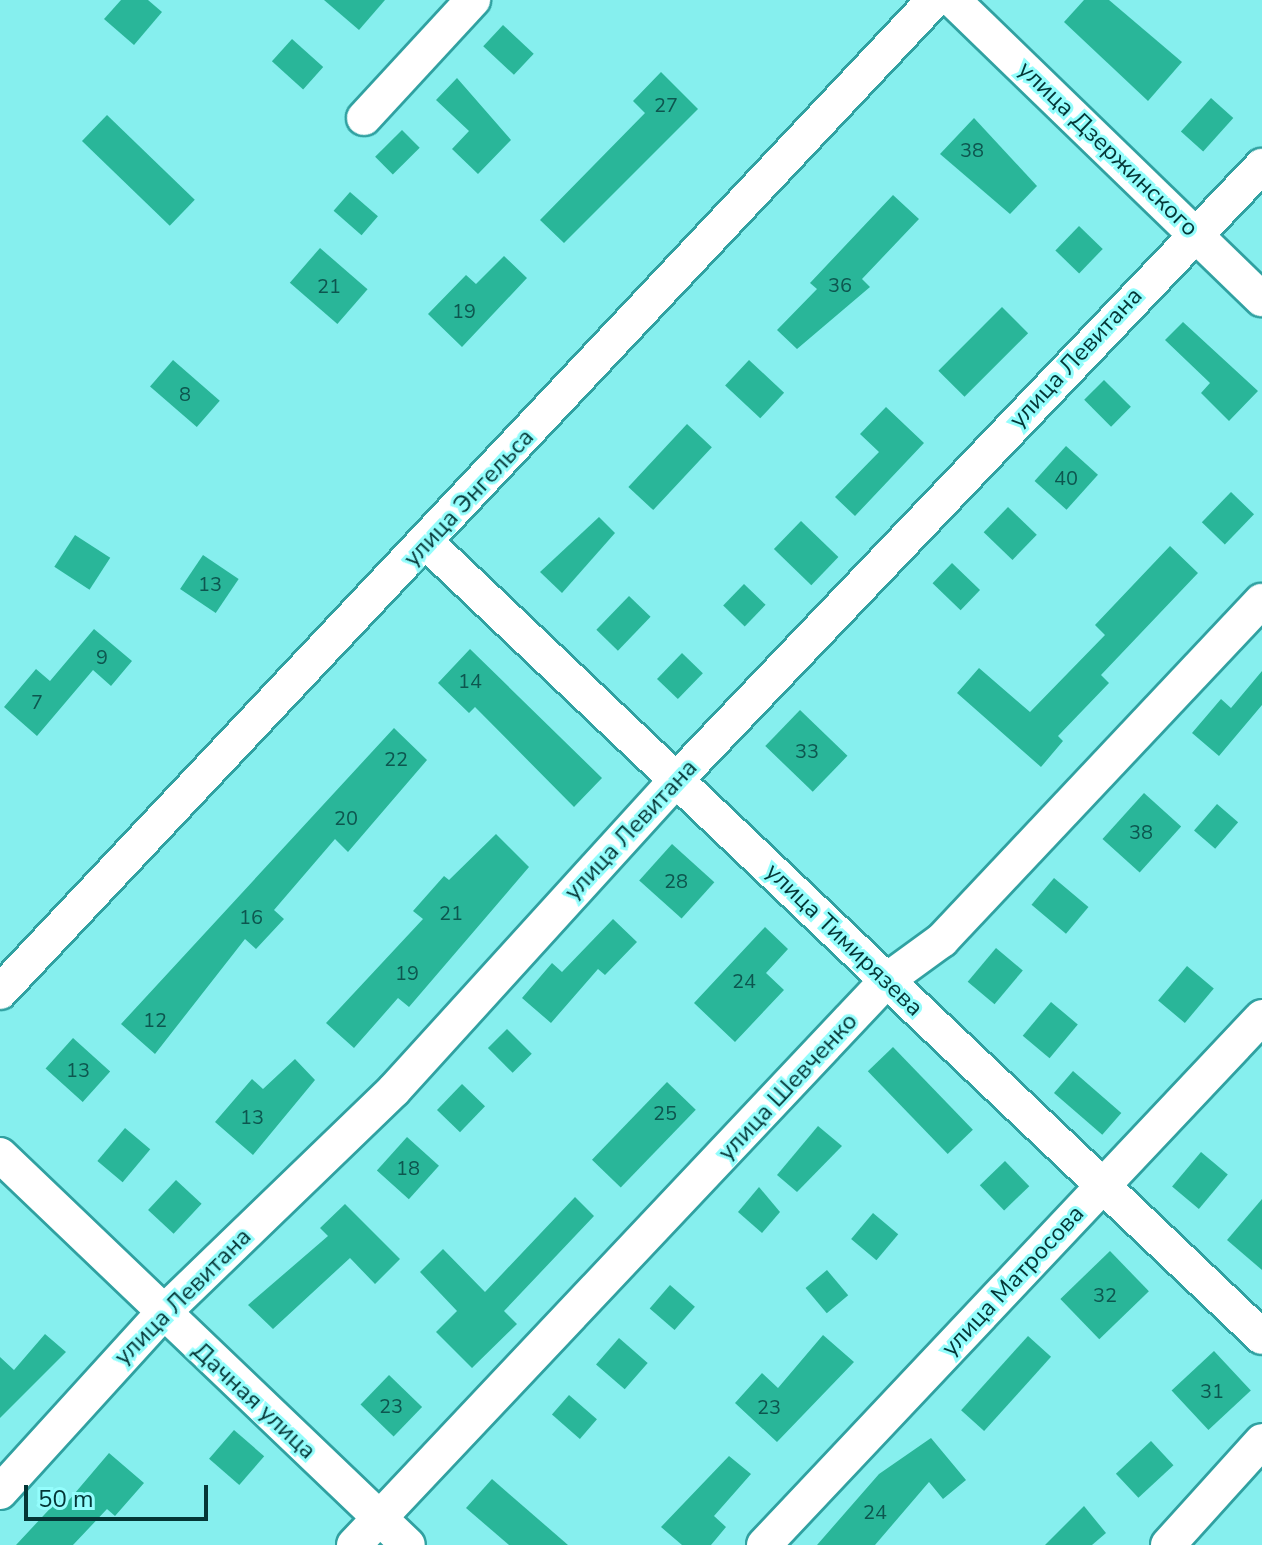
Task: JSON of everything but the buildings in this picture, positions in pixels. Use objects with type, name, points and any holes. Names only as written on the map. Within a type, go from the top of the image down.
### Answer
[{"type":"street","points":[[364,118],[473,0]]},
{"type":"street","name":"улица Энгельса","points":[[0,992],[427,543],[934,0]]},
{"type":"street","name":"улица Дзержинского","points":[[953,0],[1262,299]]},
{"type":"street","name":"улица Левитана","points":[[0,1492],[161,1315],[394,1090],[676,780],[1194,232],[1262,166]]},
{"type":"street","name":"улица Тимирязева","points":[[427,543],[1262,1337]]},
{"type":"street","name":"улица Шевченко","points":[[354,1545],[384,1521],[887,980],[942,940],[1262,601]]},
{"type":"street","name":"улица Матросова","points":[[764,1545],[1262,1017]]},
{"type":"street","name":"Дачная улица","points":[[0,1155],[161,1315],[408,1545]]},
{"type":"street","points":[[1168,1545],[1262,1441]]}]
